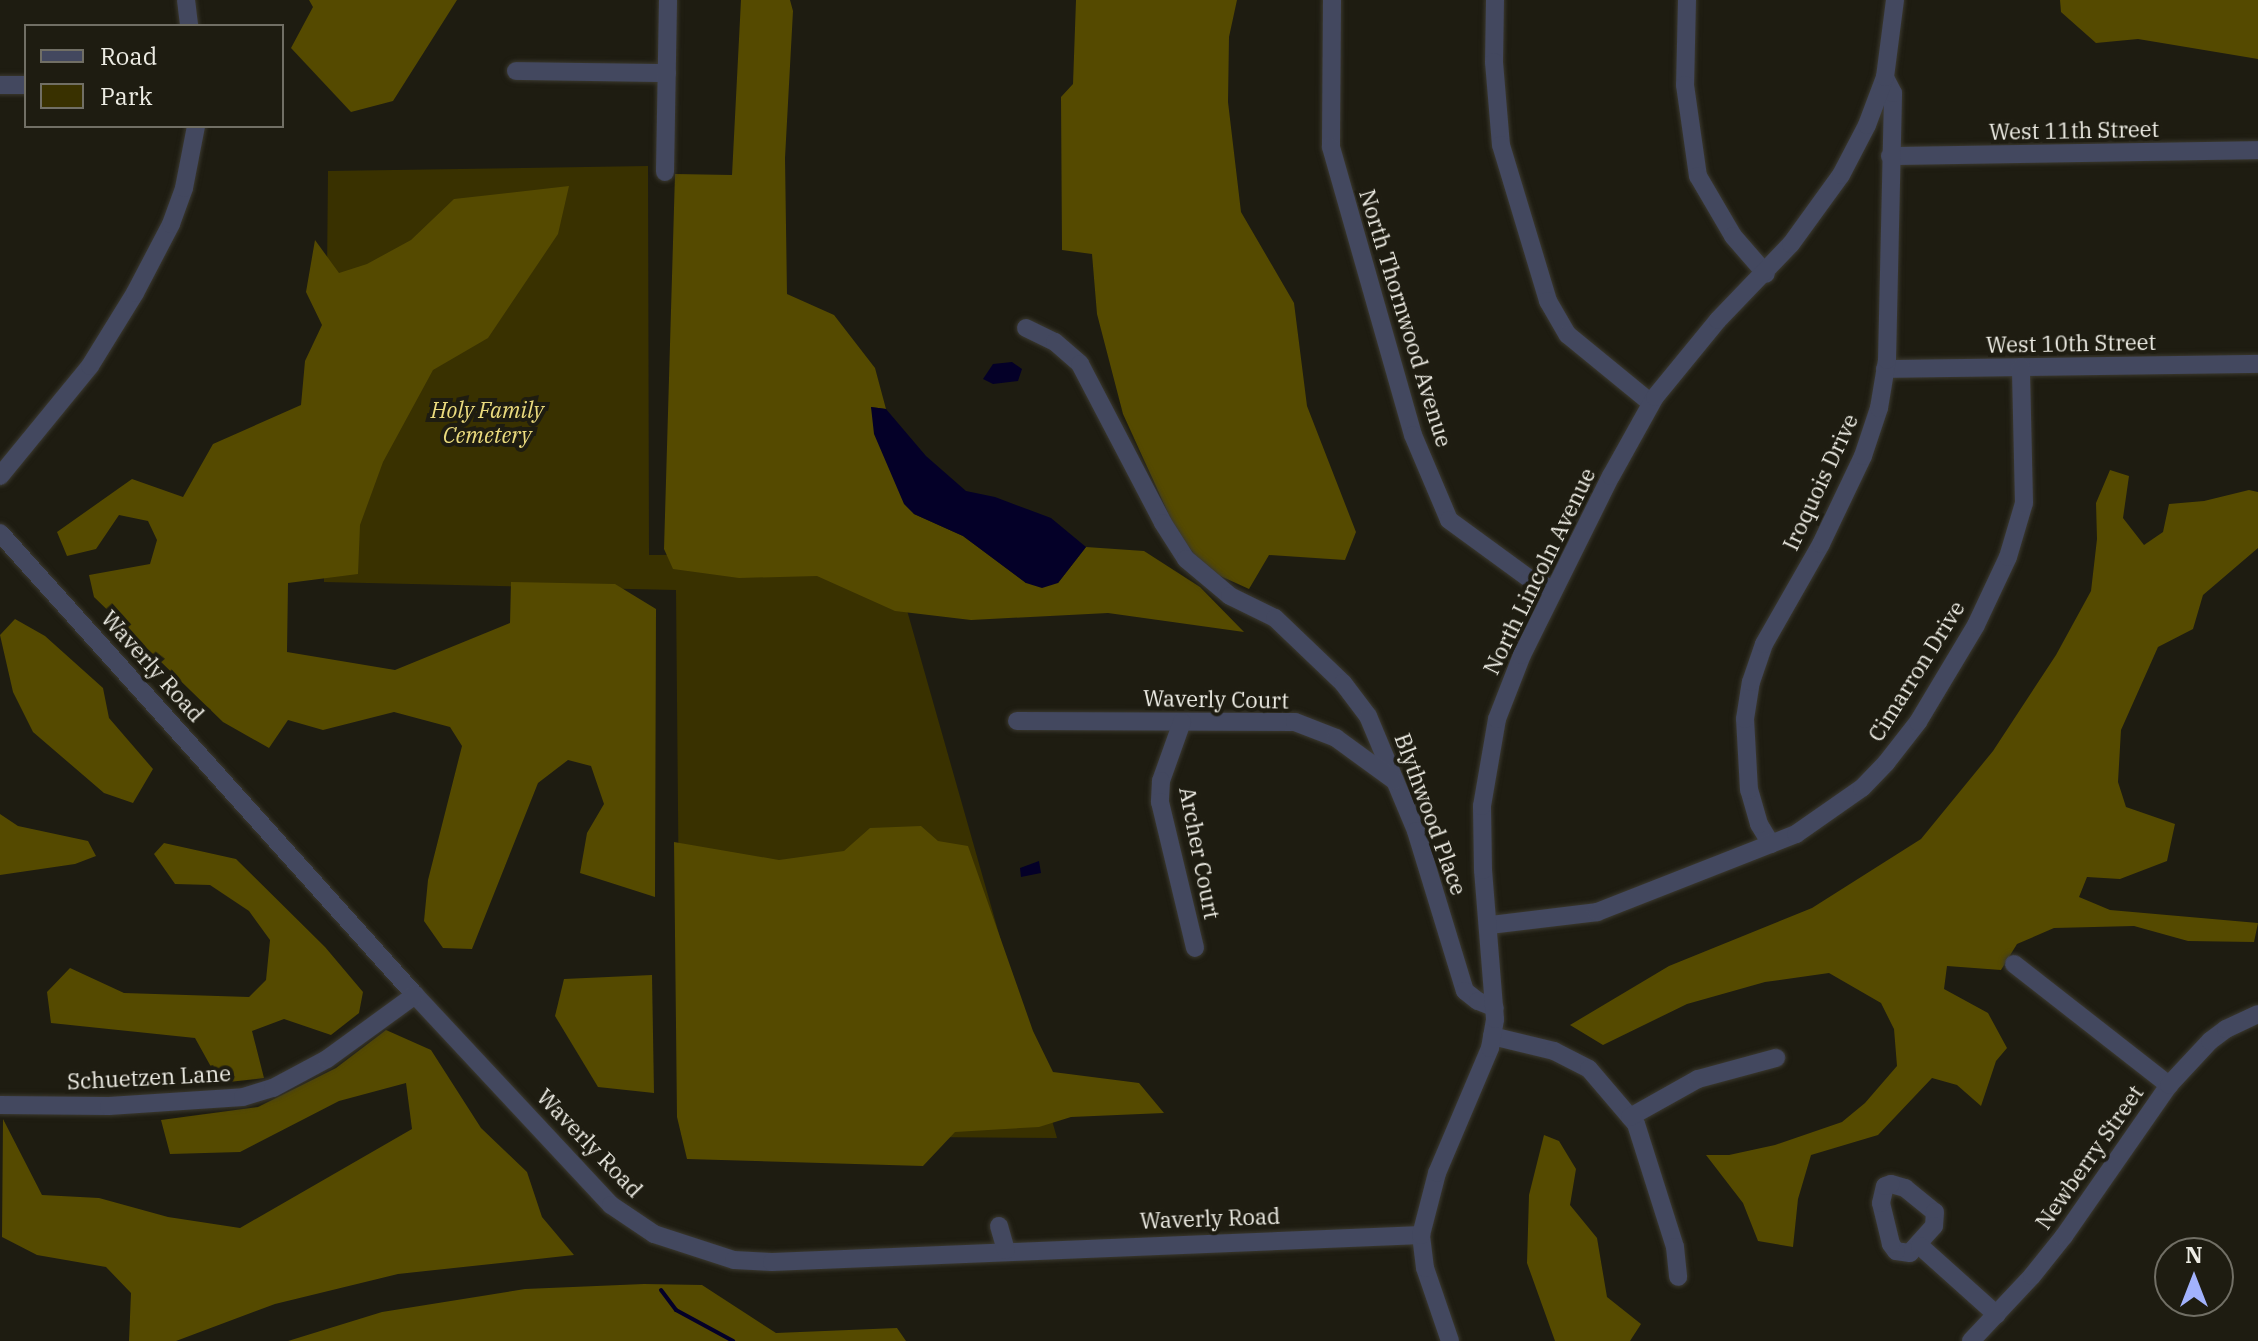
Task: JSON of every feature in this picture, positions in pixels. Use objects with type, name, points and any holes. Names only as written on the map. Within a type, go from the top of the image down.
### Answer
[{"type":"street","points":[[186,0],[189,24]]},
{"type":"street","points":[[665,172],[668,0]]},
{"type":"street","name":"North Thornwood Avenue","points":[[1332,0],[1331,147],[1418,448],[1449,520],[1530,579],[1554,590]]},
{"type":"street","points":[[1495,0],[1494,62],[1501,145],[1548,301],[1568,335],[1651,403]]},
{"type":"street","points":[[1687,0],[1685,85],[1698,176],[1733,236],[1766,274]]},
{"type":"street","name":"North Lincoln Avenue","points":[[1421,1235],[1437,1173],[1490,1048],[1492,1036],[1495,1008],[1483,870],[1482,806],[1497,719],[1522,655],[1651,403],[1718,320],[1766,274],[1814,216],[1841,175],[1867,125],[1885,77],[1895,0]]},
{"type":"street","points":[[516,71],[667,73]]},
{"type":"street","name":"Iroquois Drive","points":[[1771,844],[1759,824],[1749,790],[1745,719],[1751,682],[1764,644],[1821,544],[1863,456],[1879,408],[1885,369],[1893,93],[1885,77]]},
{"type":"street","points":[[0,85],[24,85]]},
{"type":"street","points":[[0,476],[90,366],[135,293],[171,224],[184,188],[196,128]]},
{"type":"street","name":"West 11th Street","points":[[1890,156],[2258,150]]},
{"type":"street","name":"Blythwood Place","points":[[1026,328],[1055,342],[1080,364],[1163,523],[1186,559],[1230,596],[1275,618],[1343,683],[1368,716],[1398,783],[1465,991],[1495,1008]]},
{"type":"street","name":"West 10th Street","points":[[1885,369],[2258,364]]},
{"type":"street","name":"Cimarron Drive","points":[[1490,925],[1597,912],[1771,844],[1829,814],[1886,763],[1918,722],[1976,625],[2008,557],[2024,503],[2021,367]]},
{"type":"street","name":"Waverly Road","points":[[0,533],[415,995],[611,1205],[654,1234],[734,1260],[772,1262],[1421,1235]]},
{"type":"street","name":"Waverly Court","points":[[1017,721],[1295,722],[1336,738],[1363,754],[1398,783]]},
{"type":"street","name":"Archer Court","points":[[1182,722],[1161,781],[1160,802],[1195,948]]},
{"type":"street","points":[[2014,964],[2169,1085]]},
{"type":"street","name":"Schuetzen Lane","points":[[0,1105],[109,1106],[243,1097],[273,1088],[327,1059],[415,995]]},
{"type":"street","name":"Newberry Street","points":[[1971,1341],[2064,1236],[2169,1085],[2210,1041],[2226,1029],[2258,1014]]},
{"type":"street","points":[[1492,1036],[1554,1051],[1589,1069],[1636,1124],[1675,1247],[1678,1277]]},
{"type":"street","points":[[1630,1117],[1698,1079],[1776,1058]]},
{"type":"street","points":[[999,1226],[1006,1250]]},
{"type":"street","points":[[1421,1235],[1425,1268],[1450,1341]]},
{"type":"street","points":[[1920,1246],[1997,1315]]},
{"type":"green space","name":"Holy Family Cemetery","points":[[648,166],[649,555],[891,554],[1057,1138],[681,1135],[676,590],[324,582],[328,171]]},
{"type":"shaded area","points":[[309,0],[457,0],[393,101],[351,112],[291,48],[313,7]]},
{"type":"shaded area","points":[[741,0],[790,0],[793,11],[785,158],[787,294],[834,315],[875,368],[886,409],[871,407],[914,514],[963,536],[1026,583],[1058,583],[1086,547],[1144,551],[1200,587],[1244,632],[1108,613],[971,620],[895,611],[817,576],[739,578],[673,569],[664,549],[675,174],[732,175]]},
{"type":"shaded area","points":[[1076,0],[1237,0],[1229,37],[1228,102],[1241,212],[1294,303],[1307,406],[1356,532],[1345,560],[1269,555],[1249,589],[1205,569],[1175,528],[1123,414],[1097,314],[1092,254],[1062,250],[1061,97],[1073,84]]},
{"type":"shaded area","points":[[2060,0],[2258,0],[2258,59],[2138,39],[2096,43],[2061,12]]},
{"type":"shaded area","points":[[569,186],[558,234],[488,338],[433,370],[383,462],[360,525],[358,574],[288,583],[287,652],[395,670],[510,623],[511,582],[615,584],[656,609],[655,897],[580,873],[587,833],[604,804],[591,766],[568,760],[538,783],[472,949],[443,948],[424,921],[428,880],[462,746],[450,727],[394,712],[323,730],[288,720],[269,748],[223,722],[94,597],[89,575],[150,564],[157,540],[148,521],[119,515],[96,549],[67,556],[57,532],[132,479],[183,497],[213,444],[301,405],[305,361],[322,325],[306,292],[315,240],[339,273],[367,264],[411,240],[454,199]]},
{"type":"shaded area","points":[[1012,362],[1022,369],[1018,381],[993,384],[983,379],[993,364]]},
{"type":"shaded area","points":[[871,407],[886,409],[926,456],[966,491],[995,497],[1051,518],[1086,547],[1058,583],[1042,588],[1026,583],[963,536],[914,514],[904,504],[874,434]]},
{"type":"shaded area","points":[[2110,470],[2129,476],[2123,518],[2144,545],[2163,532],[2169,504],[2204,501],[2249,490],[2258,492],[2258,548],[2203,595],[2193,629],[2158,647],[2121,730],[2118,782],[2126,807],[2175,824],[2167,861],[2120,879],[2087,877],[2079,897],[2110,910],[2258,923],[2254,942],[2188,941],[2134,926],[2054,928],[2017,944],[2001,970],[1947,966],[1944,989],[1988,1013],[2007,1048],[1996,1061],[1981,1106],[1957,1085],[1932,1078],[1878,1135],[1811,1155],[1798,1199],[1793,1247],[1758,1241],[1743,1203],[1706,1155],[1729,1155],[1775,1145],[1842,1122],[1865,1103],[1897,1066],[1894,1029],[1881,1003],[1829,973],[1765,982],[1687,1004],[1603,1045],[1570,1025],[1669,966],[1812,908],[1921,839],[1993,751],[2056,655],[2091,591],[2097,539],[2096,503]]},
{"type":"shaded area","points":[[15,619],[45,636],[103,688],[109,718],[153,769],[133,803],[104,793],[33,732],[13,692],[0,635]]},
{"type":"shaded area","points":[[0,814],[18,826],[88,841],[96,856],[75,864],[0,875]]},
{"type":"shaded area","points":[[921,826],[938,841],[968,846],[1033,1031],[1053,1072],[1139,1083],[1164,1113],[1071,1117],[1039,1127],[955,1132],[923,1166],[687,1159],[677,1117],[674,842],[779,860],[844,851],[870,828]]},
{"type":"shaded area","points":[[164,843],[236,859],[325,947],[363,992],[359,1013],[331,1035],[284,1019],[252,1031],[264,1078],[220,1083],[195,1038],[51,1023],[47,992],[70,968],[124,993],[249,997],[266,980],[270,940],[249,911],[210,885],[175,884],[154,854]]},
{"type":"shaded area","points":[[1039,861],[1041,873],[1021,877],[1020,868]]},
{"type":"shaded area","points":[[652,975],[654,1093],[598,1087],[555,1016],[564,979]]},
{"type":"shaded area","points":[[386,1030],[431,1050],[481,1128],[527,1172],[542,1217],[574,1255],[398,1274],[275,1304],[176,1341],[129,1341],[131,1293],[106,1267],[37,1255],[2,1237],[3,1119],[42,1195],[99,1198],[168,1217],[240,1228],[412,1129],[406,1083],[339,1101],[240,1152],[170,1154],[161,1120],[258,1107],[336,1068]]},
{"type":"shaded area","points":[[1544,1135],[1559,1141],[1576,1169],[1570,1205],[1597,1238],[1607,1297],[1641,1324],[1630,1341],[1555,1341],[1527,1263],[1529,1195]]},
{"type":"shaded area","points":[[702,1285],[776,1333],[897,1328],[906,1341],[288,1341],[382,1312],[525,1289]]},
{"type":"waterway","points":[[661,1290],[676,1310],[733,1341]]}]
